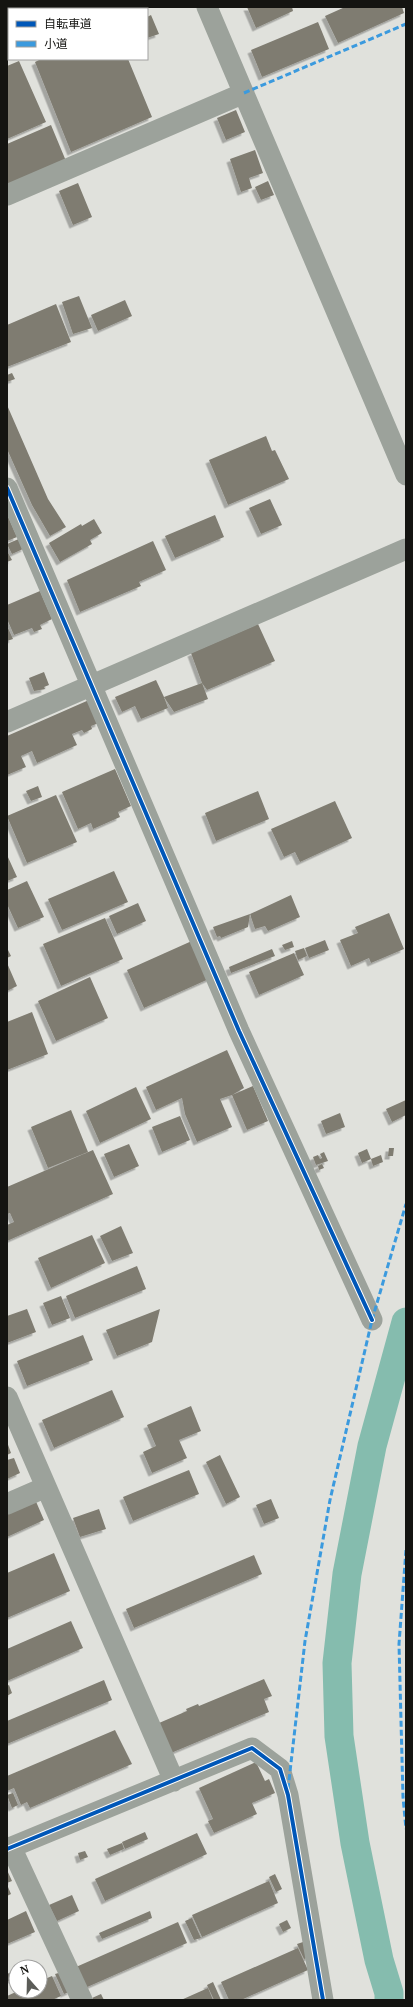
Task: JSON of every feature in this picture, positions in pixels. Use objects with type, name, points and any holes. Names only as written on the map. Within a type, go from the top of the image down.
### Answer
[{"type":"street","points":[[207,7],[406,475]]},
{"type":"street","points":[[7,195],[244,93]]},
{"type":"street","points":[[7,488],[239,1031],[372,1320]]},
{"type":"street","points":[[7,722],[406,549]]},
{"type":"street","points":[[10,1411],[46,1487],[174,1781]]},
{"type":"street","points":[[7,1504],[46,1487]]},
{"type":"street","points":[[82,2000],[9,1848],[252,1748],[280,1769],[288,1794],[324,2000]]},
{"type":"building","points":[[247,7],[292,7],[293,11],[256,28]]},
{"type":"building","points":[[345,7],[402,7],[404,13],[338,43],[325,16]]},
{"type":"building","points":[[151,15],[159,34],[148,38],[148,16]]},
{"type":"building","points":[[318,22],[329,49],[262,77],[251,50]]},
{"type":"building","points":[[7,23],[8,46],[7,47]]},
{"type":"building","points":[[39,60],[128,60],[152,117],[71,152],[35,62]]},
{"type":"building","points":[[19,61],[46,122],[7,139],[7,66]]},
{"type":"building","points":[[236,110],[245,132],[226,140],[217,118]]},
{"type":"building","points":[[51,125],[66,161],[7,186],[7,144]]},
{"type":"building","points":[[255,150],[263,173],[249,178],[252,188],[241,192],[230,159]]},
{"type":"building","points":[[268,181],[274,195],[261,200],[255,187]]},
{"type":"building","points":[[78,183],[92,217],[73,225],[59,191]]},
{"type":"building","points":[[79,296],[92,328],[73,334],[62,302]]},
{"type":"building","points":[[125,300],[132,316],[98,331],[91,315]]},
{"type":"building","points":[[56,304],[71,342],[7,367],[7,325]]},
{"type":"building","points":[[12,373],[15,379],[7,382],[7,375]]},
{"type":"building","points":[[7,405],[48,499],[66,527],[50,536],[32,505],[7,449]]},
{"type":"building","points":[[266,436],[272,451],[275,450],[289,479],[228,505],[209,460]]},
{"type":"building","points":[[270,499],[282,525],[261,534],[249,508]]},
{"type":"building","points":[[7,514],[17,537],[7,541]]},
{"type":"building","points":[[215,515],[224,537],[175,558],[165,536]]},
{"type":"building","points":[[94,519],[102,533],[90,540],[92,544],[60,562],[49,543],[81,524],[82,526]]},
{"type":"building","points":[[21,538],[25,548],[12,554],[7,544]]},
{"type":"building","points":[[153,541],[166,570],[139,582],[141,586],[80,612],[67,580]]},
{"type":"building","points":[[7,551],[12,560],[7,562]]},
{"type":"building","points":[[40,591],[52,619],[40,625],[42,629],[34,632],[32,628],[14,635],[7,619],[7,605]]},
{"type":"building","points":[[258,624],[275,661],[207,690],[202,683],[191,653]]},
{"type":"building","points":[[7,626],[13,639],[7,641]]},
{"type":"building","points":[[44,672],[49,685],[44,687],[45,689],[34,691],[29,678]]},
{"type":"building","points":[[156,680],[168,708],[141,719],[135,706],[122,712],[115,697]]},
{"type":"building","points":[[202,683],[208,699],[174,712],[164,697]]},
{"type":"building","points":[[89,700],[99,723],[91,726],[92,729],[84,733],[82,730],[72,734],[77,745],[37,763],[32,751],[21,756],[26,767],[7,775],[7,736]]},
{"type":"building","points":[[115,769],[131,806],[118,812],[120,817],[93,829],[91,823],[78,829],[62,792]]},
{"type":"building","points":[[38,786],[42,797],[31,801],[26,791]]},
{"type":"building","points":[[258,791],[269,819],[216,841],[205,813]]},
{"type":"building","points":[[56,795],[77,842],[27,863],[7,816]]},
{"type":"building","points":[[335,801],[352,838],[300,862],[295,852],[284,857],[271,829]]},
{"type":"building","points":[[7,855],[17,877],[7,881]]},
{"type":"building","points":[[114,871],[128,902],[62,930],[48,899]]},
{"type":"building","points":[[27,881],[44,917],[18,928],[7,904],[7,890]]},
{"type":"building","points":[[291,895],[300,917],[268,931],[265,926],[255,929],[250,914]]},
{"type":"building","points":[[138,903],[146,921],[117,934],[109,916]]},
{"type":"building","points":[[389,913],[404,949],[371,963],[369,958],[351,966],[340,940],[358,933],[355,927]]},
{"type":"building","points":[[250,914],[248,927],[221,938],[220,936],[217,937],[213,927]]},
{"type":"building","points":[[105,918],[123,959],[61,986],[43,944]]},
{"type":"building","points":[[194,940],[211,978],[144,1008],[127,970]]},
{"type":"building","points":[[325,940],[329,950],[309,958],[305,948]]},
{"type":"building","points":[[292,941],[294,947],[285,950],[282,945]]},
{"type":"building","points":[[7,948],[11,956],[7,958]]},
{"type":"building","points":[[304,948],[307,956],[298,960],[295,951]]},
{"type":"building","points":[[272,949],[275,956],[231,973],[229,967]]},
{"type":"building","points":[[294,953],[304,975],[259,995],[249,972]]},
{"type":"building","points":[[7,963],[17,986],[7,991]]},
{"type":"building","points":[[90,977],[108,1018],[56,1041],[38,1001]]},
{"type":"building","points":[[32,1012],[48,1054],[7,1070],[7,1022]]},
{"type":"building","points":[[227,1050],[244,1088],[232,1095],[220,1099],[232,1127],[197,1142],[185,1114],[182,1098],[156,1110],[146,1087]]},
{"type":"building","points":[[253,1086],[268,1121],[247,1130],[232,1095]]},
{"type":"building","points":[[136,1087],[151,1119],[100,1143],[86,1111]]},
{"type":"building","points":[[406,1100],[406,1115],[392,1122],[386,1109]]},
{"type":"building","points":[[71,1110],[88,1152],[48,1168],[31,1127]]},
{"type":"building","points":[[340,1113],[345,1127],[326,1134],[321,1121]]},
{"type":"building","points":[[180,1116],[190,1140],[162,1152],[152,1127]]},
{"type":"building","points":[[129,1144],[139,1166],[114,1177],[104,1154]]},
{"type":"building","points":[[389,1148],[394,1148],[393,1156],[388,1156]]},
{"type":"building","points":[[367,1149],[371,1159],[362,1163],[358,1153]]},
{"type":"building","points":[[93,1150],[113,1194],[7,1241],[7,1225],[14,1222],[10,1213],[7,1214],[7,1187]]},
{"type":"building","points":[[324,1152],[328,1161],[316,1165],[313,1157],[318,1155],[320,1159],[322,1158],[320,1154]]},
{"type":"building","points":[[381,1155],[383,1162],[373,1166],[371,1159]]},
{"type":"building","points":[[322,1164],[324,1168],[319,1170],[318,1166]]},
{"type":"building","points":[[121,1226],[133,1253],[112,1261],[100,1236]]},
{"type":"building","points":[[92,1235],[105,1263],[51,1288],[38,1258]]},
{"type":"building","points":[[137,1266],[146,1289],[75,1318],[66,1296]]},
{"type":"building","points":[[61,1296],[70,1318],[52,1325],[43,1303]]},
{"type":"building","points":[[27,1309],[36,1332],[7,1343],[7,1316]]},
{"type":"building","points":[[160,1309],[152,1342],[117,1356],[106,1330]]},
{"type":"building","points":[[83,1335],[93,1360],[27,1386],[17,1361]]},
{"type":"building","points":[[112,1390],[124,1417],[54,1448],[42,1420]]},
{"type":"building","points":[[191,1406],[201,1431],[179,1440],[187,1458],[152,1473],[143,1452],[156,1446],[147,1425]]},
{"type":"building","points":[[7,1442],[11,1453],[7,1455]]},
{"type":"building","points":[[220,1455],[240,1497],[226,1504],[206,1462]]},
{"type":"building","points":[[14,1458],[20,1473],[7,1479],[7,1460]]},
{"type":"building","points":[[189,1470],[199,1494],[133,1521],[123,1497]]},
{"type":"building","points":[[34,1497],[44,1520],[7,1537],[7,1510]]},
{"type":"building","points":[[271,1499],[279,1518],[264,1524],[256,1505]]},
{"type":"building","points":[[99,1509],[106,1529],[80,1537],[73,1518]]},
{"type":"building","points":[[54,1553],[70,1591],[7,1618],[7,1573]]},
{"type":"building","points":[[254,1555],[262,1574],[134,1628],[126,1609]]},
{"type":"building","points":[[71,1621],[83,1648],[7,1681],[7,1649]]},
{"type":"building","points":[[264,1679],[272,1696],[264,1699],[269,1712],[171,1753],[159,1723],[187,1711],[186,1709],[198,1704],[199,1706]]},
{"type":"building","points":[[104,1680],[112,1700],[7,1744],[7,1721]]},
{"type":"building","points":[[9,1685],[12,1693],[7,1696],[7,1686]]},
{"type":"building","points":[[115,1730],[132,1764],[30,1808],[27,1802],[21,1805],[14,1788],[7,1791],[7,1776]]},
{"type":"building","points":[[256,1762],[265,1781],[269,1779],[275,1793],[252,1803],[257,1814],[214,1833],[208,1821],[213,1819],[199,1788]]},
{"type":"building","points":[[13,1793],[18,1805],[12,1808],[7,1795]]},
{"type":"building","points":[[145,1832],[148,1839],[125,1849],[122,1842]]},
{"type":"building","points":[[197,1833],[207,1854],[105,1901],[95,1879]]},
{"type":"building","points":[[122,1843],[124,1849],[110,1855],[107,1849]]},
{"type":"building","points":[[85,1851],[88,1857],[80,1860],[78,1853]]},
{"type":"building","points":[[7,1870],[12,1881],[7,1883]]},
{"type":"building","points":[[275,1874],[282,1889],[276,1892],[269,1877]]},
{"type":"building","points":[[269,1881],[278,1903],[202,1937],[192,1915]]},
{"type":"building","points":[[8,1887],[11,1894],[7,1896],[7,1888]]},
{"type":"building","points":[[72,1895],[79,1911],[57,1921],[49,1905]]},
{"type":"building","points":[[26,1911],[35,1932],[7,1944],[7,1920]]},
{"type":"building","points":[[150,1911],[152,1918],[102,1939],[99,1933]]},
{"type":"building","points":[[192,1918],[201,1938],[194,1940],[185,1921]]},
{"type":"building","points":[[287,1920],[291,1928],[283,1932],[279,1924]]},
{"type":"building","points":[[178,1922],[187,1943],[85,1988],[76,1967]]},
{"type":"building","points":[[303,1942],[310,1957],[304,1959],[297,1944]]},
{"type":"building","points":[[298,1948],[308,1970],[241,2000],[229,2000],[221,1982]]},
{"type":"building","points":[[62,1972],[71,1991],[64,1994],[55,1974]]},
{"type":"building","points":[[52,1976],[61,1996],[52,2000],[7,2000],[8,1996],[8,1999],[48,1999],[48,1978]]},
{"type":"building","points":[[213,1982],[221,2000],[214,2000],[207,1985]]},
{"type":"building","points":[[208,1988],[213,2000],[181,2000]]},
{"type":"building","points":[[101,1994],[104,2000],[94,2000],[92,1998]]},
{"type":"waterway","points":[[389,2000],[389,1993],[379,1960],[355,1843],[339,1736],[337,1663],[347,1574],[372,1446],[406,1322]]},
{"type":"marked path","points":[[244,93],[406,24]]},
{"type":"marked path","points":[[288,1789],[305,1641],[330,1500],[372,1320],[406,1204]]},
{"type":"marked path","points":[[406,1550],[399,1644],[403,1797],[406,1829]]},
{"type":"cycle path","points":[[7,488],[239,1031],[372,1320]]},
{"type":"cycle path","points":[[7,1849],[252,1748],[280,1769],[288,1795],[323,2000]]}]
